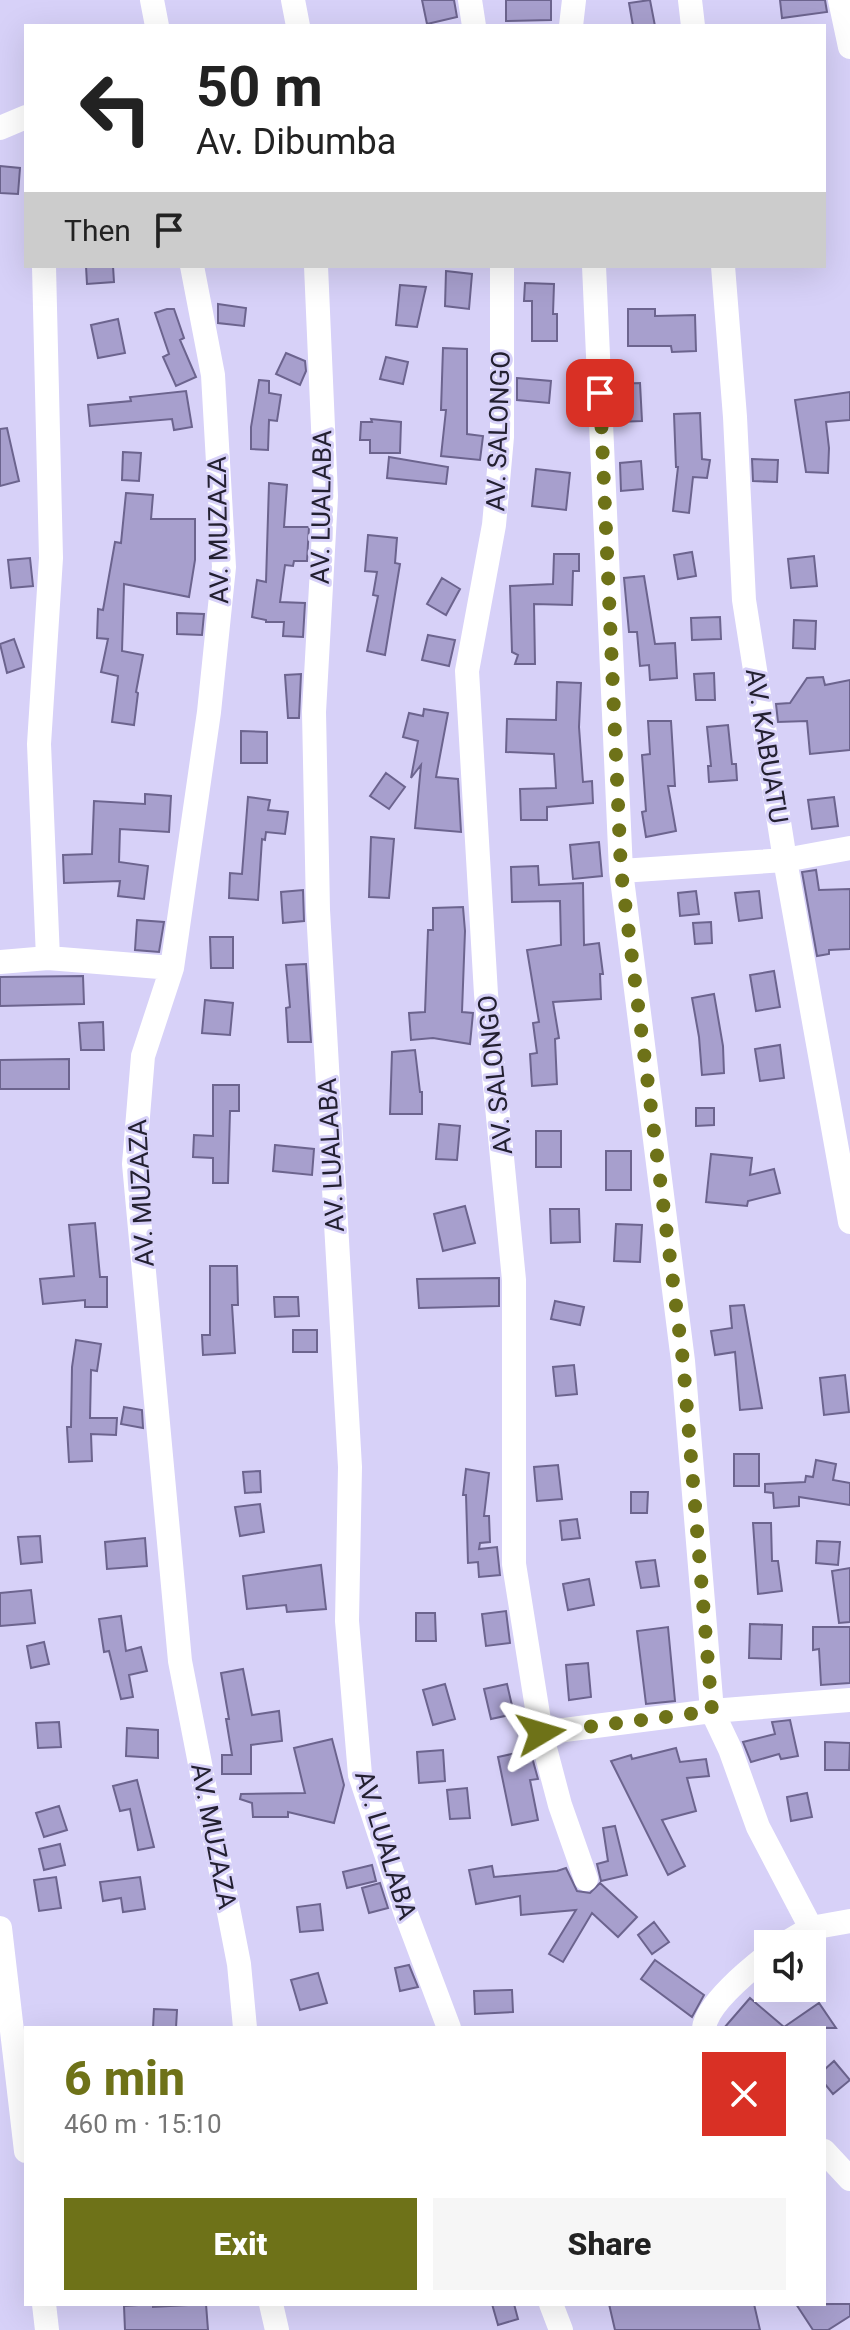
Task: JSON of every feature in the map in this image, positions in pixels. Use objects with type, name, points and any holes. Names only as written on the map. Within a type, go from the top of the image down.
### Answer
[{"type":"street","points":[[152,0],[157,24]]},
{"type":"street","points":[[293,0],[298,24]]},
{"type":"street","points":[[470,0],[474,24]]},
{"type":"street","points":[[571,24],[574,0]]},
{"type":"street","points":[[690,0],[693,24]]},
{"type":"street","points":[[840,0],[850,47]]},
{"type":"street","points":[[0,128],[24,118]]},
{"type":"street","points":[[44,268],[51,558],[39,744],[48,958]]},
{"type":"street","name":"AV. MUZAZA","points":[[192,268],[213,375],[224,567],[209,712],[172,968],[143,1056],[134,1164],[180,1661],[239,1964],[245,2026]]},
{"type":"street","name":"AV. LUALABA","points":[[316,268],[326,496],[314,712],[318,895],[350,1467],[347,1621],[360,1775],[405,1911],[448,2026]]},
{"type":"street","name":"AV. SALONGO","points":[[502,268],[502,437],[494,525],[467,671],[486,994],[514,1280],[514,1564],[541,1733],[560,1805],[586,1879]]},
{"type":"street","points":[[594,268],[621,871],[683,1361],[712,1711],[730,1749],[758,1827],[811,1928]]},
{"type":"street","name":"AV. KABUATU","points":[[723,268],[735,417],[744,600],[785,860],[850,1222]]},
{"type":"street","points":[[621,871],[785,860],[850,848]]},
{"type":"street","points":[[0,962],[48,958],[172,968]]},
{"type":"street","points":[[541,1733],[712,1711],[850,1700]]},
{"type":"street","points":[[808,1930],[850,1921]]},
{"type":"street","points":[[0,1928],[24,2134]]},
{"type":"street","points":[[704,2026],[705,2020],[725,1995],[754,1966]]},
{"type":"street","points":[[826,2153],[850,2179]]},
{"type":"street","points":[[44,2306],[47,2330]]},
{"type":"street","points":[[271,2306],[277,2330]]},
{"type":"street","points":[[552,2306],[561,2330]]},
{"type":"building","points":[[422,0],[454,0],[457,17],[427,24]]},
{"type":"building","points":[[506,0],[551,0],[551,20],[506,21]]},
{"type":"building","points":[[650,0],[655,24],[633,24],[629,3]]},
{"type":"building","points":[[780,0],[825,0],[827,12],[782,18]]},
{"type":"building","points":[[0,166],[20,168],[18,194],[0,193]]},
{"type":"building","points":[[86,268],[113,268],[114,282],[87,284]]},
{"type":"building","points":[[446,271],[472,274],[469,309],[445,306]]},
{"type":"building","points":[[525,283],[554,284],[553,314],[557,314],[557,341],[532,341],[532,301],[524,301]]},
{"type":"building","points":[[400,285],[426,287],[417,327],[396,325]]},
{"type":"building","points":[[218,304],[246,308],[244,326],[218,323]]},
{"type":"building","points":[[174,309],[184,338],[180,340],[196,377],[176,386],[163,357],[169,354],[155,313]]},
{"type":"building","points":[[628,309],[655,309],[655,316],[695,315],[696,351],[672,352],[671,346],[628,346]]},
{"type":"building","points":[[118,319],[125,353],[98,358],[91,325]]},
{"type":"building","points":[[443,348],[467,349],[467,434],[483,436],[480,460],[441,456],[446,410],[441,410]]},
{"type":"building","points":[[286,353],[305,361],[306,371],[300,385],[276,374]]},
{"type":"building","points":[[386,357],[408,362],[403,384],[380,379]]},
{"type":"building","points":[[517,378],[551,381],[549,403],[517,400]]},
{"type":"building","points":[[259,380],[269,381],[269,393],[281,395],[277,421],[269,420],[268,450],[251,449],[251,427]]},
{"type":"building","points":[[640,383],[642,421],[616,422],[614,384]]},
{"type":"building","points":[[186,391],[192,427],[174,430],[172,419],[90,426],[88,405]]},
{"type":"building","points":[[850,392],[850,420],[826,422],[828,473],[806,472],[795,400]]},
{"type":"building","points":[[700,413],[702,459],[710,460],[707,478],[693,477],[689,513],[673,511],[678,467],[674,414]]},
{"type":"building","points":[[371,419],[401,422],[400,453],[370,453],[370,440],[360,440],[361,422],[372,422]]},
{"type":"building","points":[[7,428],[19,481],[0,486],[0,429]]},
{"type":"building","points":[[123,452],[141,453],[139,481],[122,480]]},
{"type":"building","points":[[389,457],[448,467],[446,484],[387,478]]},
{"type":"building","points":[[752,459],[778,460],[777,482],[753,481]]},
{"type":"building","points":[[641,461],[643,489],[621,491],[620,463]]},
{"type":"building","points":[[536,469],[570,473],[566,510],[532,506]]},
{"type":"building","points":[[269,483],[287,485],[284,527],[309,527],[307,561],[294,561],[293,566],[285,565],[280,602],[305,603],[303,637],[283,636],[284,622],[266,622],[252,617],[257,580],[266,582]]},
{"type":"building","points":[[126,493],[153,495],[151,519],[195,519],[195,560],[189,597],[124,584],[122,651],[143,655],[134,725],[112,722],[118,676],[101,672],[108,639],[97,638],[98,609],[103,610],[115,542],[121,543]]},
{"type":"building","points":[[368,535],[397,538],[395,563],[400,564],[385,655],[367,651],[378,596],[373,595],[377,572],[365,571]]},
{"type":"building","points":[[692,552],[696,576],[678,579],[674,555]]},
{"type":"building","points":[[554,554],[579,554],[579,571],[573,571],[572,605],[534,604],[535,664],[515,664],[518,655],[512,652],[510,586],[553,584]]},
{"type":"building","points":[[814,556],[817,586],[791,588],[788,559]]},
{"type":"building","points":[[30,558],[33,586],[11,588],[8,560]]},
{"type":"building","points":[[644,576],[655,644],[675,643],[677,678],[650,680],[649,665],[640,666],[637,632],[629,632],[624,578]]},
{"type":"building","points":[[442,578],[460,589],[446,615],[427,604]]},
{"type":"building","points":[[177,613],[204,614],[202,635],[177,634]]},
{"type":"building","points":[[720,617],[721,639],[692,640],[691,618]]},
{"type":"building","points":[[794,620],[816,621],[815,649],[793,648]]},
{"type":"building","points":[[428,635],[455,640],[449,666],[422,660]]},
{"type":"building","points":[[14,639],[24,667],[7,673],[0,644]]},
{"type":"building","points":[[714,673],[715,700],[696,700],[694,674]]},
{"type":"building","points":[[301,674],[299,718],[288,718],[285,675]]},
{"type":"building","points":[[823,677],[825,685],[850,680],[850,750],[810,754],[807,721],[778,722],[776,704],[790,703],[807,678]]},
{"type":"building","points":[[557,682],[581,683],[579,727],[583,782],[592,781],[593,803],[547,807],[547,820],[521,820],[520,789],[556,788],[554,754],[506,752],[507,719],[556,720]]},
{"type":"building","points":[[424,709],[448,713],[436,777],[458,779],[461,832],[415,828],[421,765],[411,778],[418,741],[403,737],[409,713],[423,716]]},
{"type":"building","points":[[648,721],[671,721],[675,786],[668,786],[676,831],[646,837],[642,812],[646,811],[642,755],[650,754]]},
{"type":"building","points":[[728,725],[737,780],[709,782],[708,766],[711,766],[707,727]]},
{"type":"building","points":[[241,731],[267,732],[267,763],[241,763]]},
{"type":"building","points":[[386,773],[405,787],[389,809],[370,796]]},
{"type":"building","points":[[145,794],[171,796],[169,832],[120,829],[119,862],[148,866],[144,899],[118,896],[120,881],[64,883],[63,855],[92,854],[94,801],[145,804]]},
{"type":"building","points":[[248,797],[270,800],[268,810],[288,812],[285,834],[266,832],[265,840],[262,839],[258,900],[229,898],[230,873],[242,874]]},
{"type":"building","points":[[834,797],[838,826],[812,829],[808,800]]},
{"type":"building","points":[[371,837],[394,839],[389,898],[369,897]]},
{"type":"building","points":[[599,842],[602,876],[573,879],[570,845]]},
{"type":"building","points":[[538,866],[539,885],[583,883],[584,945],[599,943],[603,974],[600,974],[601,999],[553,1002],[559,1038],[555,1039],[557,1084],[532,1086],[530,1054],[537,1053],[533,1023],[539,1022],[527,950],[561,945],[560,901],[512,902],[511,867]]},
{"type":"building","points":[[816,870],[819,890],[850,889],[850,949],[829,950],[829,954],[817,956],[802,872]]},
{"type":"building","points":[[303,890],[304,921],[283,923],[281,892]]},
{"type":"building","points":[[696,891],[699,914],[680,916],[678,893]]},
{"type":"building","points":[[759,891],[762,918],[739,921],[735,893]]},
{"type":"building","points":[[463,907],[462,1012],[473,1013],[470,1044],[433,1038],[411,1040],[409,1013],[425,1012],[428,930],[433,930],[433,908]]},
{"type":"building","points":[[137,920],[164,922],[159,952],[135,950]]},
{"type":"building","points":[[711,922],[712,943],[695,944],[693,923]]},
{"type":"building","points":[[210,937],[233,937],[233,968],[211,968]]},
{"type":"building","points":[[306,964],[311,1042],[288,1042],[286,1008],[290,1007],[286,965]]},
{"type":"building","points":[[774,971],[780,1007],[756,1011],[750,975]]},
{"type":"building","points":[[83,976],[84,1004],[0,1006],[0,977]]},
{"type":"building","points":[[714,994],[724,1073],[702,1075],[692,998]]},
{"type":"building","points":[[205,1000],[233,1003],[230,1035],[202,1033]]},
{"type":"building","points":[[103,1022],[104,1050],[81,1050],[79,1023]]},
{"type":"building","points":[[780,1045],[784,1078],[760,1081],[755,1049]]},
{"type":"building","points":[[415,1050],[422,1114],[390,1114],[392,1052]]},
{"type":"building","points":[[69,1059],[69,1089],[0,1089],[0,1060]]},
{"type":"building","points":[[213,1085],[239,1085],[239,1111],[230,1111],[228,1183],[213,1183],[213,1158],[193,1157],[194,1135],[213,1136]]},
{"type":"building","points":[[696,1108],[714,1108],[714,1125],[696,1126]]},
{"type":"building","points":[[439,1124],[460,1126],[457,1160],[436,1159]]},
{"type":"building","points":[[536,1131],[561,1131],[561,1167],[536,1167]]},
{"type":"building","points":[[275,1145],[314,1149],[312,1175],[273,1171]]},
{"type":"building","points":[[606,1151],[631,1151],[631,1190],[606,1190]]},
{"type":"building","points":[[711,1154],[752,1158],[750,1175],[774,1169],[780,1193],[748,1201],[747,1206],[706,1202]]},
{"type":"building","points":[[465,1206],[475,1243],[443,1251],[434,1214]]},
{"type":"building","points":[[550,1209],[579,1209],[580,1242],[551,1243]]},
{"type":"building","points":[[95,1223],[100,1277],[107,1277],[107,1307],[85,1307],[85,1300],[43,1304],[40,1279],[74,1276],[69,1225]]},
{"type":"building","points":[[616,1224],[642,1225],[640,1262],[614,1261]]},
{"type":"building","points":[[210,1266],[237,1266],[238,1305],[232,1305],[235,1353],[203,1355],[202,1335],[210,1335]]},
{"type":"building","points":[[499,1278],[499,1306],[419,1308],[417,1279]]},
{"type":"building","points":[[274,1297],[298,1297],[299,1316],[275,1317]]},
{"type":"building","points":[[555,1301],[584,1307],[580,1325],[551,1319]]},
{"type":"building","points":[[744,1305],[762,1408],[740,1410],[735,1352],[715,1355],[711,1331],[732,1328],[730,1306]]},
{"type":"building","points":[[293,1330],[317,1330],[317,1352],[293,1352]]},
{"type":"building","points":[[76,1340],[101,1344],[97,1371],[91,1370],[90,1418],[117,1418],[116,1435],[91,1434],[92,1461],[69,1462],[67,1427],[71,1427],[72,1367]]},
{"type":"building","points":[[574,1365],[577,1394],[556,1396],[553,1367]]},
{"type":"building","points":[[845,1375],[849,1412],[824,1415],[820,1378]]},
{"type":"building","points":[[124,1407],[142,1410],[143,1428],[121,1424]]},
{"type":"building","points":[[734,1454],[759,1454],[759,1486],[734,1486]]},
{"type":"building","points":[[816,1460],[836,1464],[833,1480],[850,1483],[850,1505],[799,1497],[799,1506],[774,1508],[773,1493],[765,1492],[765,1484],[805,1482],[806,1476],[813,1477]]},
{"type":"building","points":[[558,1465],[562,1499],[537,1501],[534,1467]]},
{"type":"building","points":[[466,1469],[489,1473],[484,1516],[489,1516],[490,1542],[480,1543],[479,1549],[497,1547],[500,1575],[479,1577],[478,1562],[468,1563],[466,1495],[463,1495]]},
{"type":"building","points":[[260,1471],[261,1492],[245,1493],[243,1472]]},
{"type":"building","points":[[631,1492],[648,1492],[647,1513],[631,1513]]},
{"type":"building","points":[[260,1504],[264,1532],[240,1536],[235,1507]]},
{"type":"building","points":[[577,1519],[580,1538],[562,1540],[560,1521]]},
{"type":"building","points":[[753,1523],[771,1523],[772,1561],[778,1561],[782,1591],[758,1594]]},
{"type":"building","points":[[40,1536],[42,1562],[21,1564],[18,1537]]},
{"type":"building","points":[[145,1538],[147,1566],[107,1569],[105,1542]]},
{"type":"building","points":[[817,1541],[840,1542],[838,1565],[816,1563]]},
{"type":"building","points":[[655,1560],[659,1586],[641,1588],[636,1562]]},
{"type":"building","points":[[321,1565],[326,1609],[287,1612],[286,1605],[247,1609],[243,1576]]},
{"type":"building","points":[[850,1568],[850,1622],[839,1623],[832,1571]]},
{"type":"building","points":[[589,1579],[594,1605],[568,1610],[563,1584]]},
{"type":"building","points":[[31,1590],[35,1623],[0,1626],[0,1593]]},
{"type":"building","points":[[506,1611],[510,1643],[486,1646],[482,1614]]},
{"type":"building","points":[[416,1613],[435,1613],[436,1641],[416,1641]]},
{"type":"building","points":[[121,1616],[126,1651],[141,1647],[147,1671],[129,1675],[133,1697],[121,1699],[109,1651],[104,1652],[99,1619]]},
{"type":"building","points":[[750,1624],[782,1625],[781,1659],[749,1658]]},
{"type":"building","points":[[668,1627],[675,1701],[646,1704],[637,1631]]},
{"type":"building","points":[[813,1627],[850,1627],[850,1683],[821,1685],[819,1649],[813,1650]]},
{"type":"building","points":[[44,1642],[49,1664],[31,1668],[27,1646]]},
{"type":"building","points":[[588,1663],[591,1697],[569,1700],[566,1665]]},
{"type":"building","points":[[243,1669],[252,1715],[279,1711],[282,1741],[251,1745],[251,1774],[222,1774],[222,1755],[232,1755],[221,1673]]},
{"type":"building","points":[[445,1684],[455,1719],[433,1725],[423,1690]]},
{"type":"building","points":[[507,1684],[514,1714],[491,1719],[484,1689]]},
{"type":"building","points":[[790,1720],[798,1756],[781,1759],[779,1754],[751,1762],[743,1742],[775,1734],[772,1722]]},
{"type":"building","points":[[59,1722],[61,1747],[38,1748],[36,1723]]},
{"type":"building","points":[[127,1728],[158,1730],[158,1758],[126,1756]]},
{"type":"building","points":[[332,1739],[344,1785],[334,1823],[288,1812],[288,1817],[253,1817],[252,1803],[240,1799],[241,1794],[305,1793],[294,1748]]},
{"type":"building","points":[[825,1742],[850,1743],[849,1770],[825,1770]]},
{"type":"building","points":[[676,1748],[680,1762],[706,1759],[709,1776],[687,1778],[696,1811],[662,1820],[685,1866],[668,1875],[611,1761]]},
{"type":"building","points":[[443,1750],[445,1781],[419,1783],[417,1752]]},
{"type":"building","points":[[530,1750],[538,1779],[530,1780],[538,1820],[512,1825],[498,1757]]},
{"type":"building","points":[[137,1780],[154,1847],[138,1850],[130,1809],[120,1811],[113,1786]]},
{"type":"building","points":[[467,1788],[470,1818],[450,1819],[447,1790]]},
{"type":"building","points":[[807,1793],[812,1817],[791,1821],[787,1797]]},
{"type":"building","points":[[59,1806],[67,1830],[44,1837],[36,1813]]},
{"type":"building","points":[[615,1826],[627,1875],[601,1881],[597,1864],[608,1861],[603,1828]]},
{"type":"building","points":[[60,1844],[65,1865],[44,1870],[39,1849]]},
{"type":"building","points":[[372,1865],[376,1881],[347,1888],[343,1872]]},
{"type":"building","points":[[492,1866],[494,1877],[566,1868],[577,1891],[590,1893],[600,1883],[637,1917],[618,1937],[592,1913],[563,1962],[549,1954],[576,1910],[521,1915],[520,1896],[476,1904],[469,1870]]},
{"type":"building","points":[[56,1877],[61,1908],[39,1911],[34,1880]]},
{"type":"building","points":[[140,1877],[145,1909],[123,1912],[121,1898],[103,1901],[100,1882]]},
{"type":"building","points":[[380,1883],[388,1908],[369,1913],[362,1888]]},
{"type":"building","points":[[320,1904],[323,1930],[300,1932],[297,1907]]},
{"type":"building","points":[[654,1922],[669,1942],[652,1954],[638,1935]]},
{"type":"building","points":[[655,1960],[704,1995],[692,2017],[641,1979]]},
{"type":"building","points":[[409,1965],[418,1987],[400,1991],[395,1968]]},
{"type":"building","points":[[318,1973],[327,2003],[300,2010],[291,1980]]},
{"type":"building","points":[[512,1990],[513,2012],[475,2014],[474,1991]]},
{"type":"building","points":[[750,1998],[783,2026],[726,2026]]},
{"type":"building","points":[[819,2003],[836,2028],[785,2026]]},
{"type":"building","points":[[154,2009],[177,2010],[176,2026],[153,2026]]},
{"type":"building","points":[[834,2061],[850,2080],[833,2094],[826,2085],[826,2068]]},
{"type":"building","points":[[850,2304],[850,2316],[828,2330],[813,2330],[797,2306]]},
{"type":"building","points":[[124,2306],[206,2306],[208,2330],[125,2330]]},
{"type":"building","points":[[493,2306],[515,2306],[518,2319],[498,2325]]},
{"type":"building","points":[[609,2306],[754,2306],[760,2330],[615,2330]]},
{"type":"route","points":[[541,1733],[712,1711],[683,1361],[621,871],[600,393]]}]
